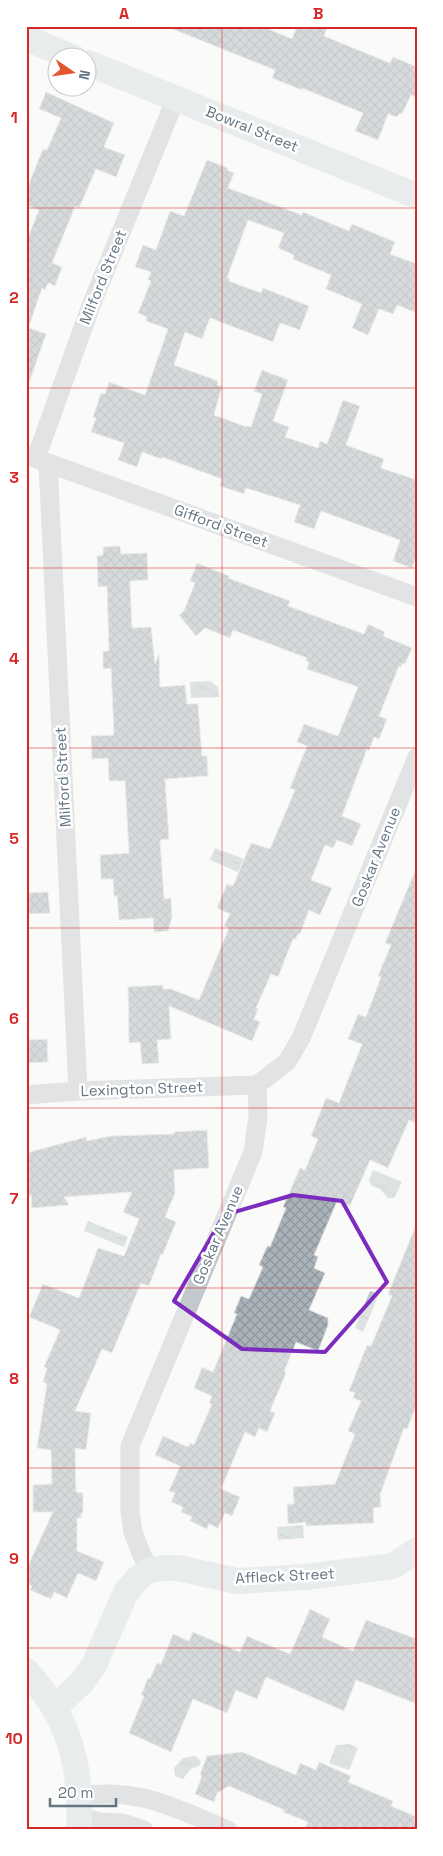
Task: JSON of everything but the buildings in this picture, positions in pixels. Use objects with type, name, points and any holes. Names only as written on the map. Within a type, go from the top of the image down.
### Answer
[{"type":"street","points":[[26,38],[50,48]]},
{"type":"street","name":"Bowral Street","points":[[98,67],[417,196]]},
{"type":"street","name":"Milford Street","points":[[78,1091],[37,458],[92,303],[176,98]]},
{"type":"street","name":"Gifford Street","points":[[37,458],[417,597]]},
{"type":"street","name":"Goskar Avenue","points":[[150,1570],[136,1539],[130,1510],[130,1446],[253,1152],[258,1117],[257,1084],[287,1062],[301,1038],[417,757]]},
{"type":"street","name":"Lexington Street","points":[[26,1095],[78,1091],[257,1084]]},
{"type":"street","name":"Affleck Street","points":[[150,1570],[178,1568],[237,1581],[306,1577],[393,1566],[417,1550]]},
{"type":"street","points":[[55,1708],[83,1681],[94,1665],[126,1592],[138,1578],[150,1570]]},
{"type":"street","points":[[26,1671],[55,1708],[71,1745],[77,1768],[80,1814]]},
{"type":"street","points":[[80,1814],[99,1793],[125,1794],[152,1799],[228,1830]]},
{"type":"street","points":[[153,1830],[152,1821],[156,1812],[162,1806],[171,1806]]},
{"type":"street","points":[[80,1814],[99,1822],[123,1824],[144,1830]]},
{"type":"highlighted area","points":[[293,1195],[342,1201],[387,1282],[325,1352],[242,1349],[174,1301],[224,1215]]},
{"type":"water","points":[[210,681],[218,687],[219,697],[191,698],[190,682]]},
{"type":"water","points":[[215,848],[244,859],[238,872],[210,860]]},
{"type":"water","points":[[373,1170],[402,1182],[394,1198],[388,1198],[380,1189],[372,1186],[369,1181]]},
{"type":"water","points":[[88,1221],[128,1237],[124,1247],[84,1231]]},
{"type":"water","points":[[370,1291],[379,1294],[363,1332],[355,1328]]},
{"type":"water","points":[[303,1525],[304,1538],[278,1540],[277,1527]]},
{"type":"water","points":[[350,1744],[358,1748],[349,1770],[329,1763],[336,1745]]},
{"type":"water","points":[[195,1756],[201,1761],[199,1766],[191,1769],[183,1779],[175,1776],[174,1768],[183,1758]]}]
